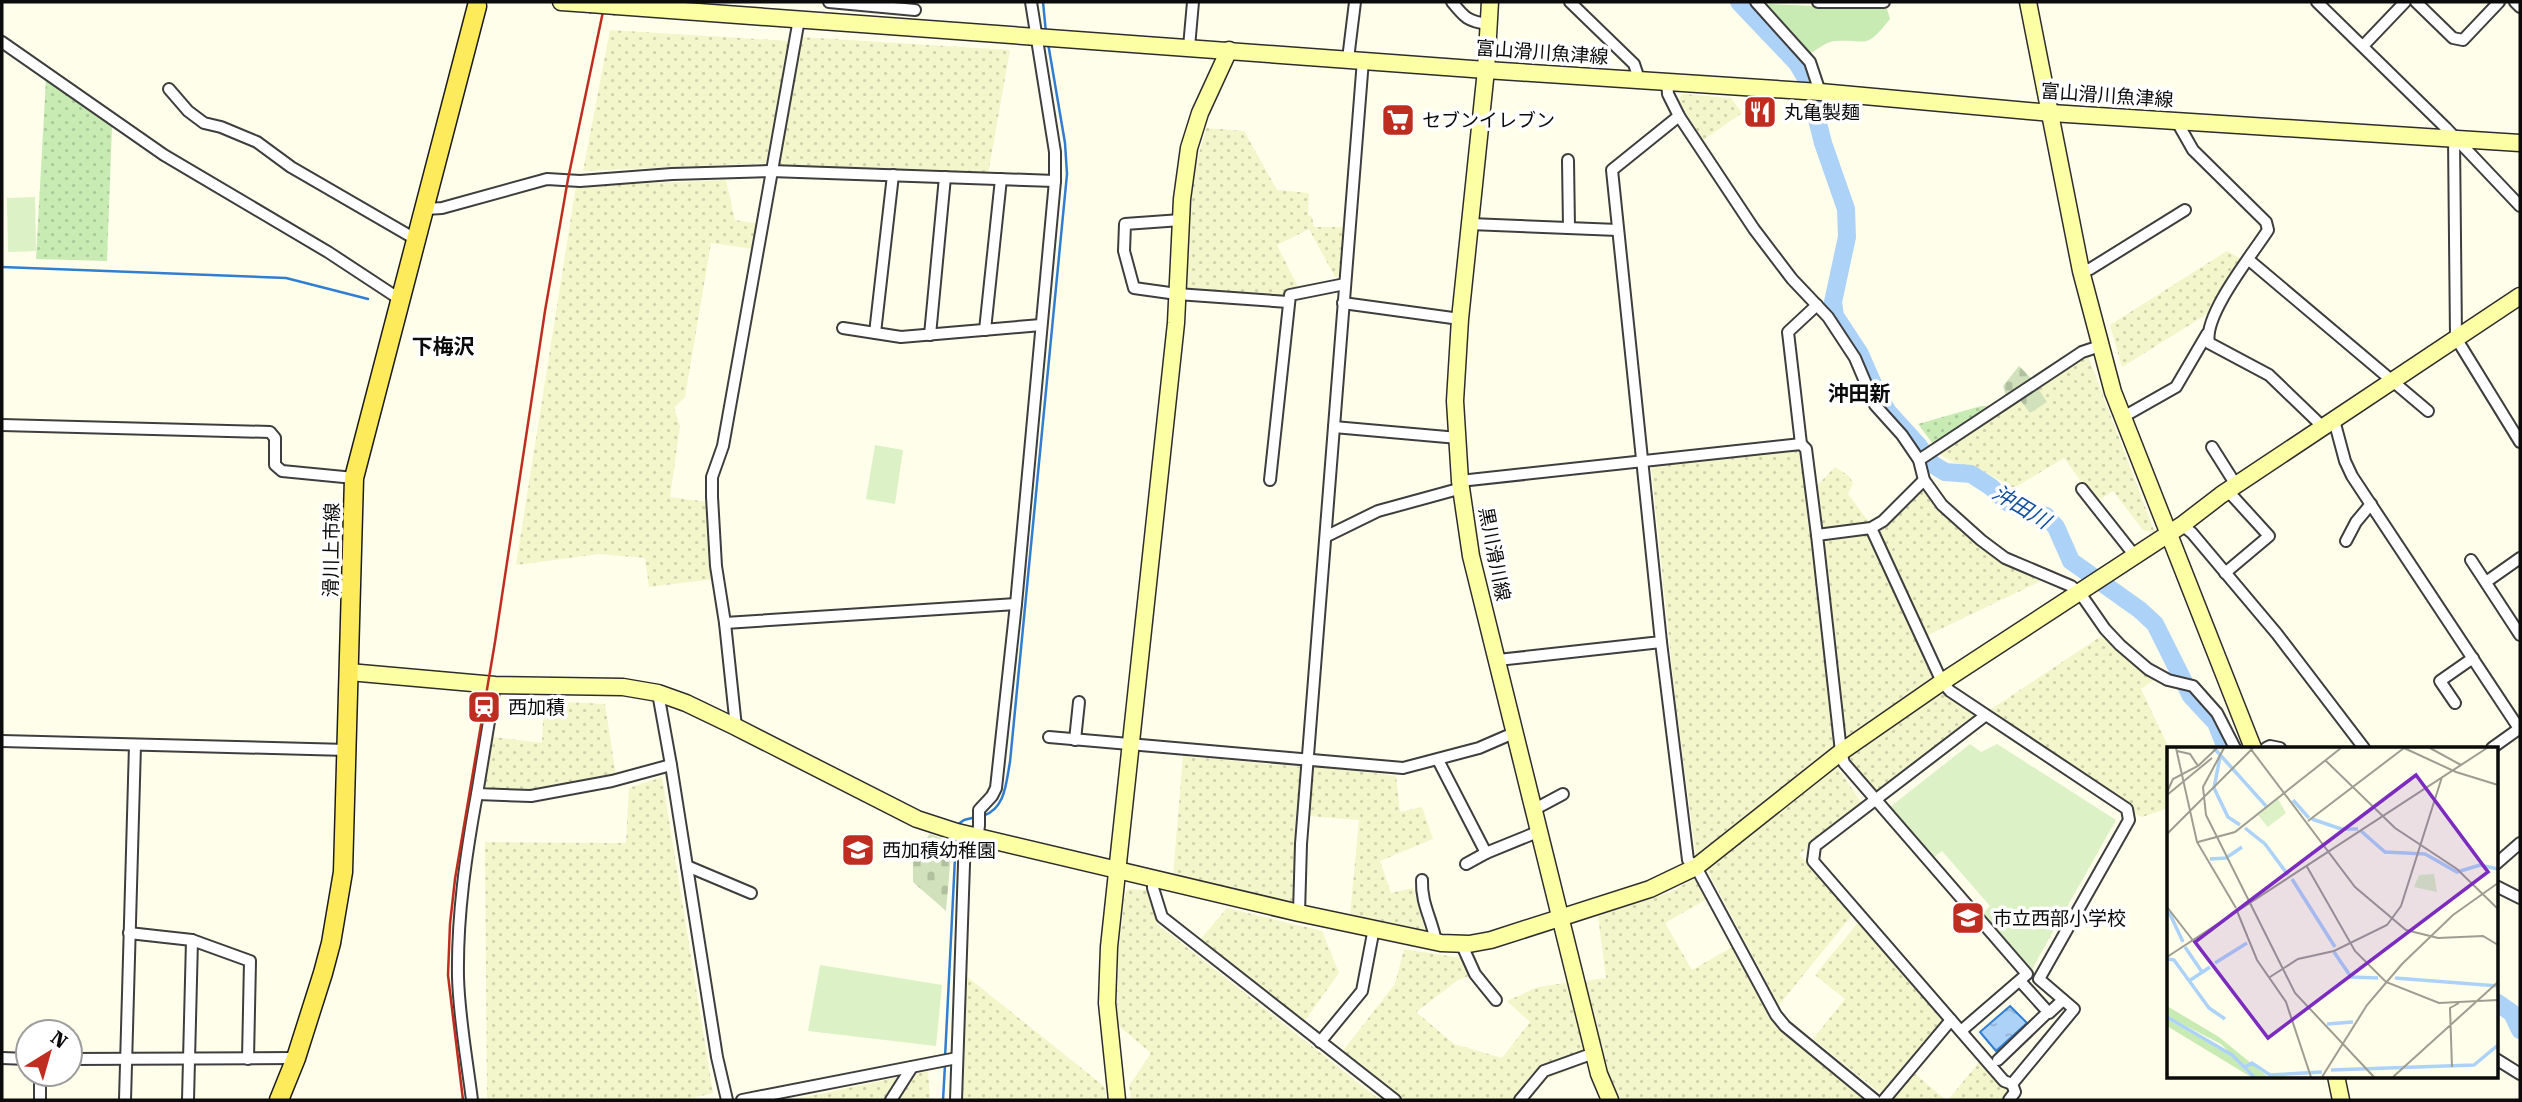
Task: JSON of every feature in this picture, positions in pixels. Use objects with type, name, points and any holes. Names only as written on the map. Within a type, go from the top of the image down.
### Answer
[{"type":"main road","name":"滑川上市線","points":[[279,1100],[296,1058],[323,973],[343,872],[354,478],[477,6]]},
{"type":"street","name":"富山滑川魚津線","points":[[561,2],[1821,92],[2050,113],[2520,143]]},
{"type":"street","points":[[829,2],[915,10]]},
{"type":"street","points":[[956,1100],[971,836],[979,826],[979,810],[996,788],[1016,604],[1055,181],[1055,152],[1031,2]]},
{"type":"street","points":[[1189,47],[1193,2]]},
{"type":"street","points":[[1299,913],[1301,845],[1345,284],[1355,2]]},
{"type":"street","points":[[1452,2],[1464,18],[1489,24]]},
{"type":"street","name":"黒川滑川線","points":[[1490,2],[1486,70],[1460,319],[1455,401],[1461,485],[1471,556],[1599,1074],[1610,1100]]},
{"type":"street","points":[[1570,2],[1634,64],[1639,79]]},
{"type":"street","points":[[1756,2],[1810,62],[1821,92]]},
{"type":"street","points":[[1818,2],[1884,2]]},
{"type":"street","points":[[2028,2],[2081,271],[2101,346],[2123,417],[2176,530],[2253,747]]},
{"type":"street","points":[[2317,2],[2520,206]]},
{"type":"street","points":[[2363,46],[2405,2]]},
{"type":"street","points":[[2416,2],[2453,38],[2463,40],[2500,2]]},
{"type":"street","points":[[2515,2],[2520,7]]},
{"type":"street","points":[[736,727],[716,566],[712,477],[723,446],[799,19]]},
{"type":"street","points":[[2,42],[164,155],[328,252],[401,299]]},
{"type":"street","points":[[1117,1100],[1107,1003],[1116,869],[1177,294],[1181,220],[1189,148],[1200,113],[1229,50]]},
{"type":"street","points":[[1667,81],[1668,94],[1679,116],[1754,229],[1792,279],[1828,317],[1855,358],[1875,404],[1919,460],[1924,480],[1942,505],[1980,540],[2005,558],[2071,586],[2080,593],[2105,629],[2120,645],[2158,674],[2168,680],[2193,686],[2217,713],[2234,747]]},
{"type":"street","points":[[169,89],[188,111],[204,123],[257,142],[291,167],[417,240]]},
{"type":"street","points":[[1679,116],[1612,170],[1661,642],[1688,860],[1696,867],[1776,1015],[1785,1026],[1875,1100]]},
{"type":"street","points":[[2123,417],[2176,387],[2207,334],[2224,295],[2268,230],[2266,222],[2193,150],[2176,120]]},
{"type":"street","points":[[2454,138],[2456,338],[2520,442]]},
{"type":"street","points":[[1568,160],[1569,228]]},
{"type":"street","points":[[425,209],[442,208],[548,179],[580,181],[672,174],[771,171],[1055,181]]},
{"type":"street","points":[[875,333],[893,175]]},
{"type":"street","points":[[930,335],[945,177]]},
{"type":"street","points":[[985,330],[1001,179]]},
{"type":"street","points":[[2081,271],[2090,269],[2185,211]]},
{"type":"street","points":[[1181,220],[1125,224],[1124,251],[1134,288],[1288,302]]},
{"type":"street","points":[[1470,224],[1618,230]]},
{"type":"street","points":[[2249,260],[2428,411]]},
{"type":"street","points":[[1270,480],[1290,295],[1338,283],[1345,284]]},
{"type":"street","points":[[348,672],[495,685],[623,687],[657,693],[686,703],[736,727],[917,819],[971,836],[1299,913],[1436,942],[1491,940],[1650,889],[1696,867],[1841,752],[1942,682],[2176,530],[2232,488],[2520,296]]},
{"type":"street","points":[[1343,303],[1460,319]]},
{"type":"street","points":[[1817,304],[1788,332],[1801,444],[1806,449],[1844,763],[2027,974],[1961,1031]]},
{"type":"street","points":[[843,328],[901,337],[1041,325]]},
{"type":"street","points":[[2207,334],[2209,343],[2269,374],[2328,424],[2345,461],[2371,504],[2520,729],[2493,747]]},
{"type":"street","points":[[1919,460],[2082,352],[2101,346]]},
{"type":"street","points":[[2,425],[270,432],[275,438],[275,465],[282,471],[354,478]]},
{"type":"street","points":[[1334,427],[1458,438]]},
{"type":"street","points":[[1327,536],[1378,511],[1461,485],[1801,444]]},
{"type":"street","points":[[2211,447],[2232,488],[2269,536],[2225,573]]},
{"type":"street","points":[[1817,534],[1871,528],[1883,521],[1924,480]]},
{"type":"street","points":[[2082,489],[2135,556]]},
{"type":"street","points":[[2346,541],[2356,522],[2371,504]]},
{"type":"street","points":[[1871,528],[1942,682],[1950,691],[2127,809],[2129,820],[2039,979],[2074,1009],[2012,1084]]},
{"type":"street","points":[[2176,530],[2192,533],[2284,644],[2363,747]]},
{"type":"street","points":[[2486,582],[2520,558]]},
{"type":"street","points":[[2471,560],[2520,635]]},
{"type":"street","points":[[725,623],[1016,604]]},
{"type":"street","points":[[1498,660],[1661,642]]},
{"type":"street","points":[[2455,703],[2440,681],[2473,658]]},
{"type":"street","points":[[472,1100],[458,980],[458,939],[466,856],[495,685]]},
{"type":"street","points":[[657,693],[671,765],[717,1057],[727,1100]]},
{"type":"street","points":[[1075,740],[1079,702]]},
{"type":"street","points":[[1986,715],[1876,802],[1815,846],[1813,861],[2004,1081],[2012,1084]]},
{"type":"street","points":[[1049,737],[1403,768],[1479,748],[1516,732]]},
{"type":"street","points":[[2,741],[347,750]]},
{"type":"street","points":[[125,1100],[135,745]]},
{"type":"street","points":[[1438,760],[1486,853]]},
{"type":"street","points":[[477,794],[531,796],[612,781],[671,765]]},
{"type":"street","points":[[1535,809],[1563,794]]},
{"type":"street","points":[[1466,864],[1540,831]]},
{"type":"street","points":[[2498,862],[2520,843]]},
{"type":"street","points":[[687,866],[751,893]]},
{"type":"street","points":[[1153,877],[1153,888],[1162,918],[1395,1100]]},
{"type":"street","points":[[1422,880],[1422,897],[1436,942]]},
{"type":"street","points":[[2498,887],[2520,898]]},
{"type":"street","points":[[1320,1042],[1362,991],[1374,928]]},
{"type":"street","points":[[129,933],[192,940],[250,961],[248,1059]]},
{"type":"street","points":[[188,1100],[192,940]]},
{"type":"street","points":[[1461,943],[1475,974],[1496,1000]]},
{"type":"street","points":[[2020,981],[2048,1012]]},
{"type":"street","points":[[1998,1060],[2063,1000]]},
{"type":"street","points":[[1884,1100],[1951,1020]]},
{"type":"street","points":[[1520,1100],[1544,1071],[1594,1053]]},
{"type":"street","points":[[84,1059],[296,1058]]},
{"type":"street","points":[[742,1100],[957,1058]]},
{"type":"street","points":[[2498,1060],[2520,1074]]},
{"type":"street","points":[[891,1100],[912,1067]]},
{"type":"street","points":[[2336,1078],[2341,1100]]},
{"type":"street","points":[[2009,1100],[2015,1093],[2012,1084]]},
{"type":"green space","points":[[1769,4],[1887,9],[1890,19],[1875,36],[1866,41],[1832,41],[1809,54],[1767,9]]},
{"type":"green space","points":[[610,30],[789,41],[766,163],[583,171]]},
{"type":"green space","points":[[800,37],[1010,50],[988,174],[780,166],[776,163]]},
{"type":"green space","points":[[46,79],[112,126],[107,261],[36,259]]},
{"type":"green space","points":[[1683,94],[1731,98],[1742,113],[1703,140],[1678,100]]},
{"type":"green space","points":[[1206,128],[1244,131],[1277,190],[1309,193],[1308,215],[1312,217],[1314,227],[1346,227],[1341,275],[1335,277],[1309,229],[1277,245],[1299,289],[1285,292],[1284,299],[1187,289],[1192,179]]},
{"type":"green space","points":[[726,180],[735,220],[759,224],[753,249],[711,243],[685,397],[674,408],[680,426],[670,497],[708,502],[714,579],[649,587],[645,558],[599,554],[516,565],[576,186]]},
{"type":"green space","points":[[35,197],[36,251],[8,252],[7,198]]},
{"type":"green space","points":[[2227,251],[2244,260],[2212,311],[2122,367],[2110,325]]},
{"type":"green space","points":[[2088,356],[2155,533],[2143,530],[2113,491],[2096,502],[2064,458],[2014,488],[1977,468],[1955,463],[1939,454],[2020,400],[2030,413],[2046,402],[2037,388]]},
{"type":"green space","points":[[2019,366],[2031,378],[2047,402],[2030,413],[2020,400],[2006,397],[2003,386]]},
{"type":"green space","points":[[1981,406],[1991,406],[1933,444],[1918,424]]},
{"type":"green space","points":[[875,445],[903,450],[895,504],[866,499]]},
{"type":"green space","points":[[1800,450],[1803,454],[1836,747],[1696,856],[1676,705],[1651,465]]},
{"type":"green space","points":[[1835,467],[1849,476],[1853,483],[1848,494],[1869,522],[1933,681],[1846,740],[1816,487]]},
{"type":"green space","points":[[1924,490],[1949,519],[1987,551],[2041,581],[1926,636],[1879,533]]},
{"type":"green space","points":[[2103,635],[2114,649],[2157,678],[2141,689],[2169,747],[2167,808],[2142,817],[2135,814],[2131,808],[1990,710]]},
{"type":"green space","points":[[1941,693],[1978,718],[1877,797],[1849,757]]},
{"type":"green space","points":[[544,701],[605,704],[616,776],[542,791],[485,788],[493,737],[542,743]]},
{"type":"green space","points":[[1970,744],[1981,752],[1997,744],[2116,820],[2032,969],[1983,913],[1990,906],[1942,851],[1933,858],[1890,807]]},
{"type":"green space","points":[[1183,756],[1303,767],[1294,904],[1173,877]]},
{"type":"green space","points":[[1313,766],[1396,776],[1400,812],[1422,807],[1433,839],[1380,861],[1391,893],[1413,888],[1427,936],[1350,915],[1359,820],[1309,816]]},
{"type":"green space","points":[[1837,767],[1863,805],[1799,854],[1853,914],[1779,1005],[1706,868]]},
{"type":"green space","points":[[662,777],[713,1093],[684,1100],[487,1100],[485,842],[626,843],[629,788]]},
{"type":"green space","points":[[930,834],[952,842],[946,911],[913,882],[913,855]]},
{"type":"green space","points":[[1697,876],[1707,899],[1665,923],[1692,970],[1734,946],[1779,1027],[1869,1100],[1622,1100],[1604,1064],[1583,981],[1606,978],[1598,916],[1673,891]]},
{"type":"green space","points":[[1129,889],[1147,890],[1157,924],[1380,1100],[1135,1100],[1131,1097],[1129,1086],[1151,1053],[1119,1026],[1118,954],[1125,894]]},
{"type":"green space","points":[[1227,908],[1322,931],[1339,973],[1303,1023],[1199,941]]},
{"type":"green space","points":[[1860,923],[1945,1018],[1883,1095],[1813,1039],[1845,999],[1815,975]]},
{"type":"green space","points":[[1404,949],[1461,958],[1469,976],[1458,980],[1416,1012],[1454,1044],[1502,1058],[1530,1022],[1507,1001],[1538,987],[1571,982],[1589,1062],[1542,1081],[1530,1100],[1403,1100],[1342,1052],[1395,984]]},
{"type":"green space","points":[[820,965],[942,985],[936,1046],[808,1031]]},
{"type":"green space","points":[[965,975],[1105,1087],[1107,1100],[963,1100]]},
{"type":"green space","points":[[1981,1060],[2008,1090],[2004,1100],[1948,1100]]},
{"type":"green space","points":[[928,1071],[930,1100],[791,1100]]},
{"type":"green space","points":[[1913,1072],[1946,1100],[1890,1100]]},
{"type":"water","points":[[2010,1006],[2027,1023],[1996,1051],[1980,1032]]},
{"type":"waterway","points":[[1043,2],[1046,33]]},
{"type":"waterway","name":"沖田川","points":[[1739,2],[1797,63],[1807,80]]},
{"type":"waterway","points":[[983,816],[1001,801],[1010,762],[1067,174],[1065,143],[1048,43]]},
{"type":"waterway","name":"沖田川","points":[[1814,107],[1823,143],[1846,209],[1847,237],[1833,302],[1835,316],[1860,354],[1888,412],[1932,464],[1945,472],[1971,474],[2007,502],[2046,516],[2056,527],[2071,561],[2140,610],[2155,624],[2191,696],[2216,723],[2226,747]]},
{"type":"waterway","points":[[2,267],[286,278],[368,299]]},
{"type":"waterway","points":[[957,825],[976,817]]},
{"type":"waterway","points":[[945,1058],[956,838]]},
{"type":"waterway","name":"沖田川","points":[[2498,1003],[2512,1013],[2520,1030]]},
{"type":"waterway","points":[[943,1100],[945,1065]]},
{"type":"railway","points":[[463,1100],[448,975],[455,879],[495,642],[545,311],[568,179],[605,2]]},
{"type":"place","name":"丸亀製麺","points":[[1760,112]]},
{"type":"place","name":"セブンイレブン","points":[[1398,120]]},
{"type":"place","name":"西加積","points":[[484,707]]},
{"type":"place","name":"西加積幼稚園","points":[[858,850]]},
{"type":"place","name":"市立西部小学校","points":[[1968,918]]},
{"type":"district","name":"下梅沢","points":[[443,347]]},
{"type":"district","name":"沖田新","points":[[1859,394]]}]
